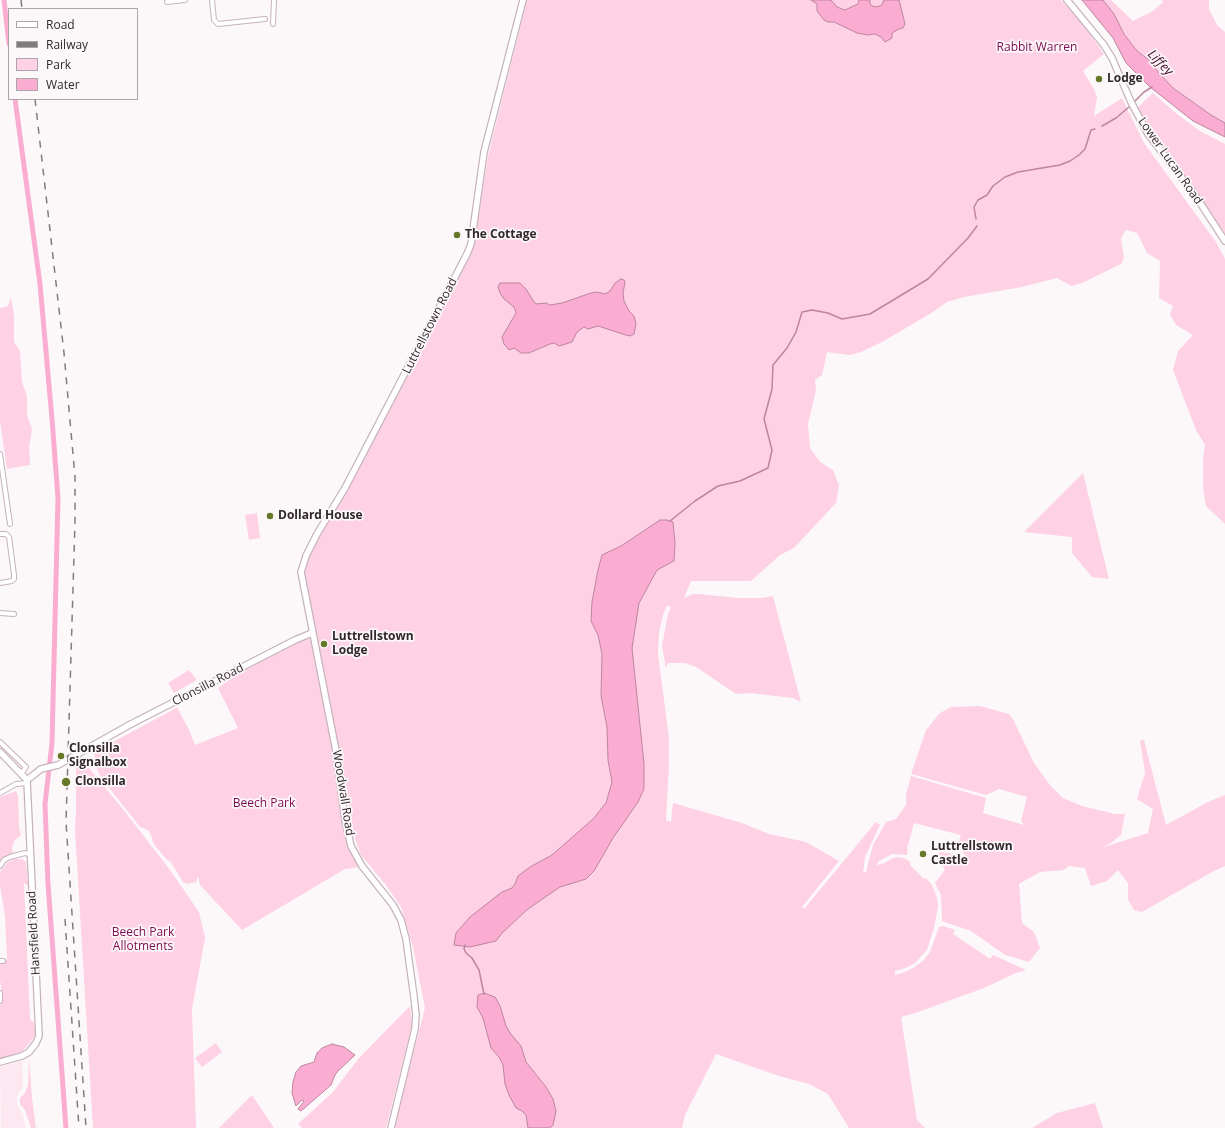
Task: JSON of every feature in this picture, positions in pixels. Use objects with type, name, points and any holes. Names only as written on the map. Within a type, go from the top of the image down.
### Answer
[{"type":"street","points":[[167,2],[185,0]]},
{"type":"street","points":[[212,0],[214,20],[218,24],[265,19]]},
{"type":"street","points":[[273,24],[274,0]]},
{"type":"street","name":"Luttrellstown Road","points":[[312,633],[302,581],[302,566],[317,534],[344,488],[468,254],[471,244],[484,152],[523,0]]},
{"type":"street","name":"Lower Lucan Road","points":[[1067,0],[1104,45],[1112,58],[1131,102],[1148,134],[1195,195],[1225,241]]},
{"type":"street","points":[[0,454],[10,524]]},
{"type":"street","points":[[0,534],[6,534],[9,537],[14,579],[12,582],[0,583]]},
{"type":"street","points":[[0,613],[14,614]]},
{"type":"street","name":"Clonsilla Road","points":[[27,781],[41,769],[45,767],[54,767],[104,739],[295,640],[312,633]]},
{"type":"street","name":"Woodwall Road","points":[[312,633],[336,751],[345,820],[351,846],[362,866],[394,905],[406,939],[416,1015],[415,1029],[391,1128]]},
{"type":"street","points":[[0,742],[26,767],[21,774]]},
{"type":"street","points":[[0,752],[27,781],[16,784],[0,793]]},
{"type":"street","points":[[5,757],[10,752]]},
{"type":"street","name":"Hansfield Road","points":[[0,1062],[22,1056],[29,1052],[39,1036],[29,854],[27,781]]},
{"type":"street","points":[[0,866],[4,860],[10,857],[25,853],[29,854]]},
{"type":"street","points":[[0,994],[0,1002]]},
{"type":"shaded area","points":[[22,1061],[23,1084],[17,1097],[17,1103],[23,1116],[26,1128],[1,1128],[0,1067]]},
{"type":"green space","name":"Rabbit Warren","points":[[527,0],[1061,0],[1080,20],[1104,54],[1083,71],[1097,97],[1094,116],[1122,98],[1144,143],[1216,242],[1225,259],[1225,524],[1206,506],[1203,488],[1203,460],[1205,445],[1196,430],[1173,370],[1178,351],[1193,335],[1176,325],[1170,314],[1173,306],[1159,298],[1160,261],[1147,253],[1137,233],[1126,230],[1121,238],[1124,258],[1121,264],[1082,283],[1071,286],[1057,278],[1022,287],[964,297],[947,302],[884,341],[861,352],[850,355],[827,352],[822,375],[815,380],[816,390],[808,424],[810,448],[820,462],[833,470],[839,485],[836,503],[794,548],[780,555],[751,581],[691,581],[684,598],[693,594],[738,598],[762,598],[773,596],[801,702],[793,698],[750,693],[736,694],[696,667],[685,663],[668,663],[666,668],[662,646],[668,614],[671,607],[667,606],[663,615],[659,633],[658,654],[669,738],[666,820],[671,822],[673,803],[742,823],[769,834],[806,842],[839,861],[802,907],[804,909],[876,822],[880,825],[865,857],[863,873],[866,872],[873,845],[886,822],[896,819],[906,805],[906,795],[911,776],[986,798],[983,813],[1024,825],[1021,821],[1027,797],[999,789],[986,795],[911,774],[926,730],[940,713],[951,707],[980,706],[1009,714],[1013,719],[1034,763],[1050,785],[1063,798],[1082,806],[1115,814],[1125,814],[1121,835],[1111,843],[1101,848],[1148,833],[1153,809],[1137,799],[1145,773],[1140,740],[1144,740],[1166,825],[1208,802],[1225,795],[1225,866],[1142,912],[1134,910],[1128,900],[1128,883],[1118,870],[1107,881],[1091,886],[1085,868],[1069,866],[1064,870],[1040,872],[1019,884],[1022,923],[1034,932],[1040,948],[1029,962],[1005,955],[971,931],[942,921],[941,895],[935,883],[945,870],[937,857],[939,852],[950,853],[954,857],[960,857],[963,855],[966,857],[958,844],[961,835],[914,823],[907,849],[907,855],[892,854],[879,861],[876,866],[897,857],[908,860],[911,863],[910,865],[932,885],[937,898],[938,906],[934,928],[927,950],[915,963],[895,971],[895,975],[913,968],[923,961],[930,952],[939,927],[943,926],[955,930],[953,934],[990,959],[993,955],[1026,970],[984,988],[901,1017],[917,1120],[925,1128],[849,1128],[828,1094],[809,1084],[779,1076],[716,1054],[685,1115],[682,1128],[394,1128],[425,1008],[413,947],[401,907],[385,884],[361,855],[355,839],[304,572],[306,561],[312,547],[356,471],[472,251],[488,156]]},
{"type":"green space","points":[[1103,0],[1111,0],[1133,21],[1153,11],[1163,2],[1162,0],[1209,0],[1209,9],[1217,25],[1225,32],[1225,123],[1173,88],[1149,60],[1137,51],[1124,34],[1114,14]]},
{"type":"green space","points":[[1153,93],[1177,114],[1200,131],[1225,144],[1225,234],[1200,197],[1146,125],[1137,108]]},
{"type":"green space","points":[[11,297],[14,317],[14,342],[20,351],[22,382],[27,396],[27,415],[32,429],[29,448],[30,465],[7,469],[0,421],[0,308],[8,306]]},
{"type":"green space","points":[[1083,473],[1109,579],[1092,577],[1072,553],[1072,537],[1024,532]]},
{"type":"green space","points":[[257,513],[260,538],[249,540],[245,515]]},
{"type":"green space","name":"Beech Park","points":[[305,639],[309,639],[312,642],[321,679],[335,751],[343,821],[360,867],[345,869],[242,930],[200,885],[198,876],[196,882],[188,884],[183,882],[170,861],[167,860],[153,843],[148,830],[140,827],[103,780],[98,772],[94,752],[177,707],[195,745],[238,728],[218,688],[237,674]]},
{"type":"green space","points":[[189,670],[197,680],[174,693],[168,683]]},
{"type":"green space","name":"Beech Park Allotments","points":[[80,757],[170,870],[199,912],[205,938],[192,1009],[196,1128],[93,1128],[75,830],[76,761]]},
{"type":"green space","points":[[16,791],[18,796],[19,827],[21,835],[14,841],[12,848],[13,853],[5,857],[0,862],[0,797]]},
{"type":"green space","points":[[15,859],[22,859],[26,862],[28,886],[24,883],[30,1019],[34,1023],[35,1036],[22,1052],[0,1060],[0,1008],[2,995],[0,961],[7,960],[5,916],[0,885],[0,872],[7,863]]},
{"type":"green space","points":[[410,1006],[412,1023],[386,1128],[302,1128],[298,1124],[333,1092],[359,1058]]},
{"type":"green space","points":[[216,1043],[222,1052],[202,1067],[195,1058]]},
{"type":"green space","points":[[29,1058],[36,1128],[31,1128],[25,1110],[20,1104],[20,1098],[25,1093],[28,1085]]},
{"type":"green space","points":[[252,1095],[274,1128],[219,1128]]},
{"type":"green space","points":[[1095,1103],[1103,1128],[1032,1128],[1057,1113]]},
{"type":"water","points":[[811,0],[831,0],[837,7],[845,10],[858,4],[859,0],[870,0],[870,4],[872,6],[877,7],[882,5],[884,0],[899,0],[905,24],[903,28],[892,33],[892,38],[885,42],[881,37],[875,34],[868,35],[857,33],[834,22],[824,20],[817,11],[817,4]]},
{"type":"water","points":[[1082,0],[1103,0],[1114,14],[1124,34],[1137,51],[1149,60],[1173,88],[1225,123],[1225,137],[1193,121],[1150,87],[1126,63],[1113,38]]},
{"type":"water","points":[[621,279],[625,282],[623,293],[624,301],[629,311],[634,316],[636,324],[634,334],[630,336],[598,326],[588,329],[584,327],[577,332],[572,342],[559,346],[554,343],[550,344],[529,353],[521,353],[514,348],[509,350],[504,344],[502,337],[516,313],[514,307],[504,299],[500,293],[498,287],[500,283],[520,283],[536,304],[546,303],[550,305],[562,303],[591,293],[597,292],[605,294],[610,291],[615,283]]},
{"type":"water","points":[[660,520],[673,522],[675,543],[674,561],[657,570],[639,603],[632,648],[644,764],[644,789],[638,802],[613,838],[594,871],[586,879],[560,887],[541,900],[528,909],[502,933],[496,941],[470,947],[454,945],[456,933],[470,917],[502,892],[512,888],[518,876],[530,867],[552,855],[593,819],[606,803],[612,782],[608,760],[607,727],[601,696],[602,654],[598,635],[591,621],[592,602],[598,570],[602,555],[621,546]]},
{"type":"water","points":[[484,993],[495,997],[500,1006],[506,1026],[521,1046],[526,1062],[546,1087],[553,1099],[556,1111],[553,1125],[550,1128],[528,1128],[526,1115],[516,1108],[509,1095],[505,1084],[503,1065],[499,1057],[491,1048],[483,1018],[477,1007],[478,995]]},
{"type":"water","points":[[332,1044],[344,1047],[355,1055],[338,1071],[331,1085],[301,1111],[298,1109],[304,1101],[302,1100],[296,1106],[292,1093],[296,1072],[301,1066],[314,1062],[317,1053],[322,1048]]},
{"type":"waterway","points":[[4,0],[8,35]]},
{"type":"waterway","points":[[1135,101],[1144,92],[1152,87]]},
{"type":"waterway","points":[[15,100],[40,284],[58,498],[52,743],[45,804],[48,884],[66,1128]]},
{"type":"waterway","points":[[1102,126],[1116,118],[1129,107]]},
{"type":"waterway","points":[[976,219],[974,207],[978,200],[987,195],[993,186],[1005,177],[1018,172],[1060,165],[1070,161],[1085,149],[1091,130],[1095,129]]},
{"type":"waterway","points":[[670,521],[695,501],[718,486],[740,481],[768,468],[772,450],[764,419],[772,389],[773,365],[787,348],[796,332],[802,312],[812,310],[828,313],[842,319],[870,314],[928,279],[968,238],[977,226]]},
{"type":"waterway","points":[[465,945],[464,949],[466,953],[472,958],[479,970],[484,994]]},
{"type":"railway","points":[[21,0],[22,8]]},
{"type":"railway","points":[[35,100],[64,353],[75,477],[66,822],[86,1128]]},
{"type":"railway","points":[[65,919],[79,1128]]},
{"type":"place","name":"Lodge","points":[[1099,79]]},
{"type":"place","name":"The Cottage","points":[[457,235]]},
{"type":"place","name":"Dollard House","points":[[270,516]]},
{"type":"place","name":"Luttrellstown Lodge","points":[[324,644]]},
{"type":"place","name":"Clonsilla Signalbox","points":[[61,756]]},
{"type":"place","name":"Clonsilla","points":[[66,782]]},
{"type":"place","name":"Luttrellstown Castle","points":[[923,854]]},
{"type":"water label","name":"Liffey","points":[[1160,63]]}]
